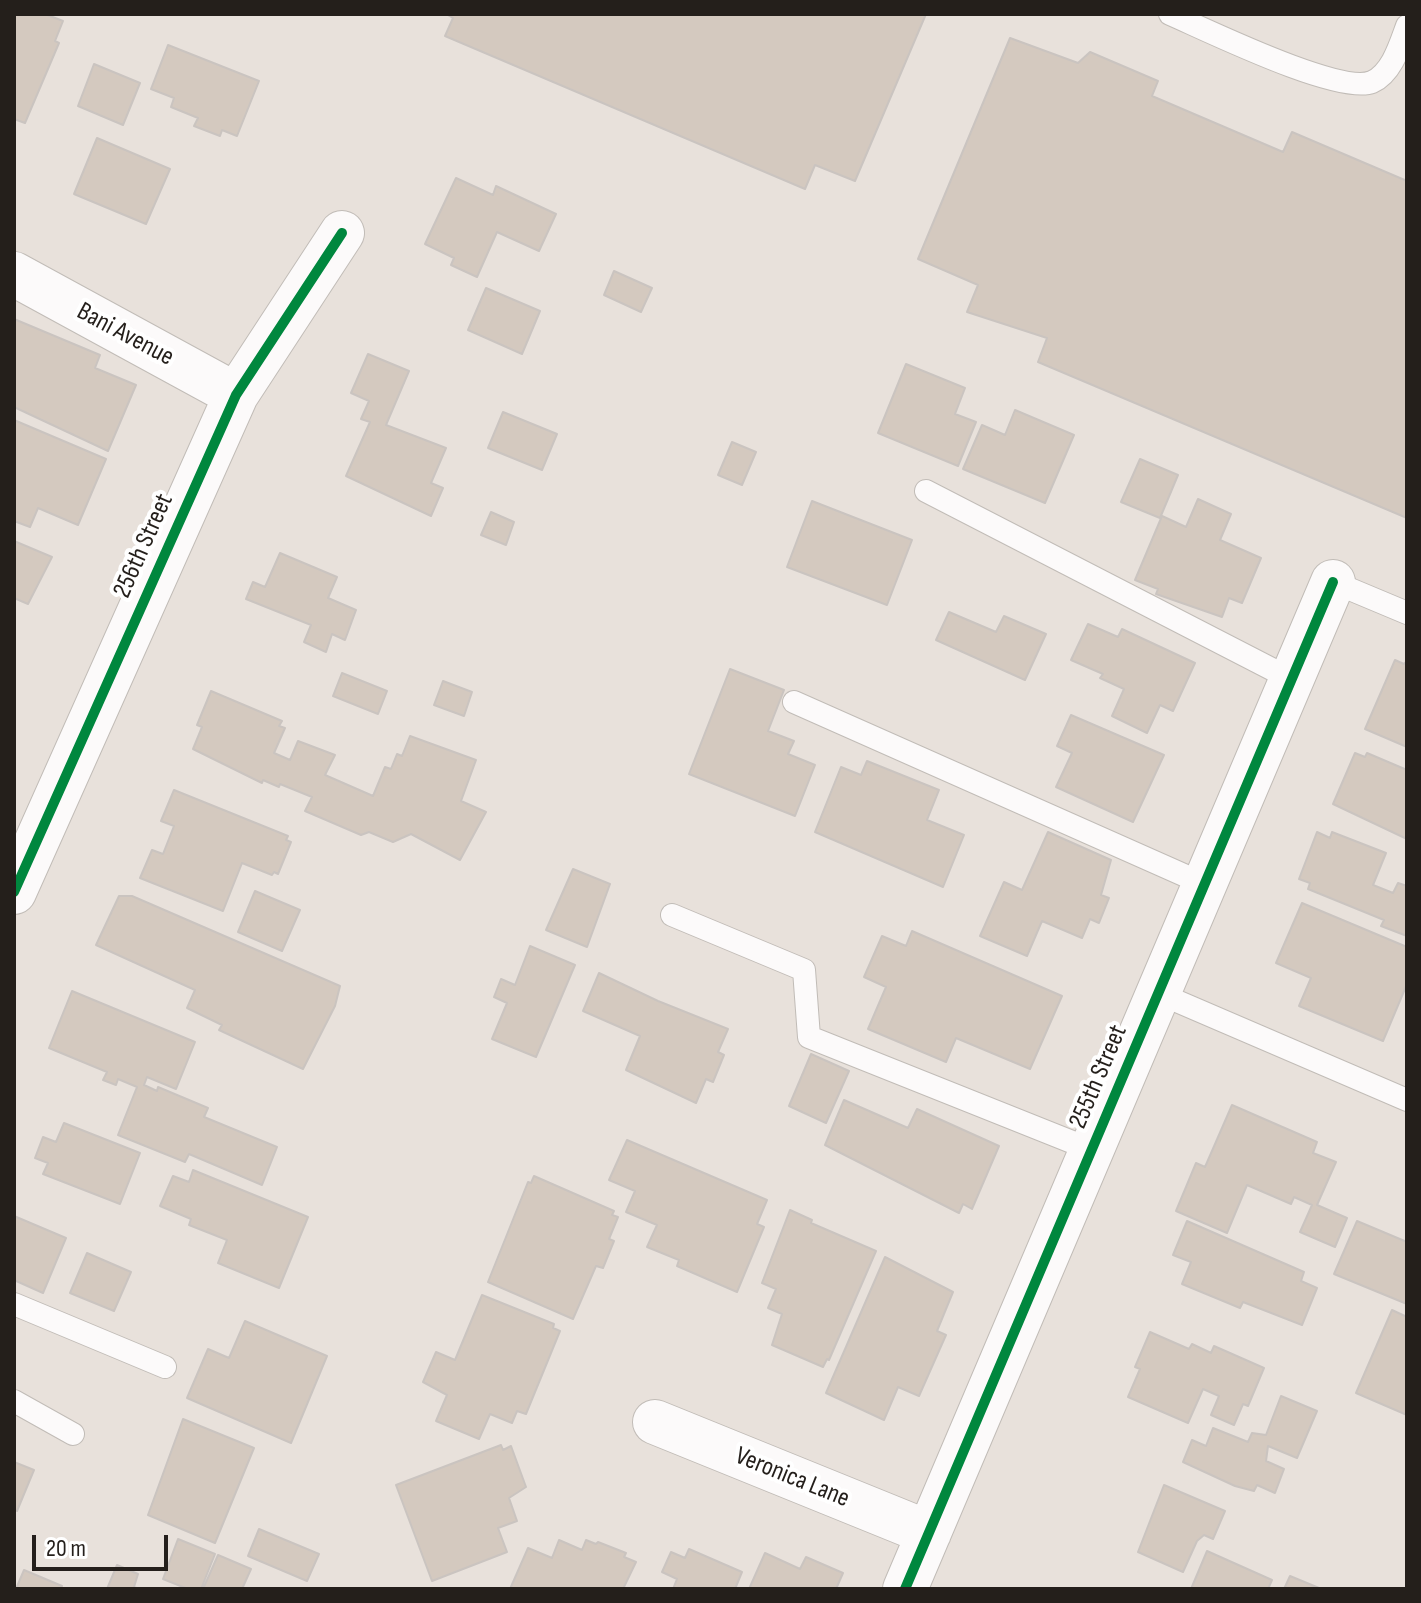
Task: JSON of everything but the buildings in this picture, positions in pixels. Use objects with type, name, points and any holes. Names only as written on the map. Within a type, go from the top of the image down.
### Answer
[{"type":"street","name":"256th Street","points":[[14,892],[236,395],[342,233]]},
{"type":"street","name":"Bani Avenue","points":[[14,274],[236,395]]},
{"type":"street","name":"255th Street","points":[[905,1589],[1333,582]]},
{"type":"street","name":"Veronica Lane","points":[[655,1422],[929,1533]]},
{"type":"lane","points":[[1170,14],[1261,55],[1355,86],[1375,81],[1395,59],[1407,26]]},
{"type":"lane","points":[[926,491],[1291,679]]},
{"type":"lane","points":[[1333,582],[1407,613]]},
{"type":"lane","points":[[794,702],[1204,884]]},
{"type":"lane","points":[[672,915],[804,970],[809,1037],[1092,1150]]},
{"type":"lane","points":[[1158,993],[1407,1100]]},
{"type":"lane","points":[[14,1304],[165,1367]]},
{"type":"lane","points":[[14,1401],[73,1434]]},
{"type":"cycle path","points":[[14,892],[236,395],[342,233]]},
{"type":"cycle path","points":[[905,1589],[1333,582]]}]
